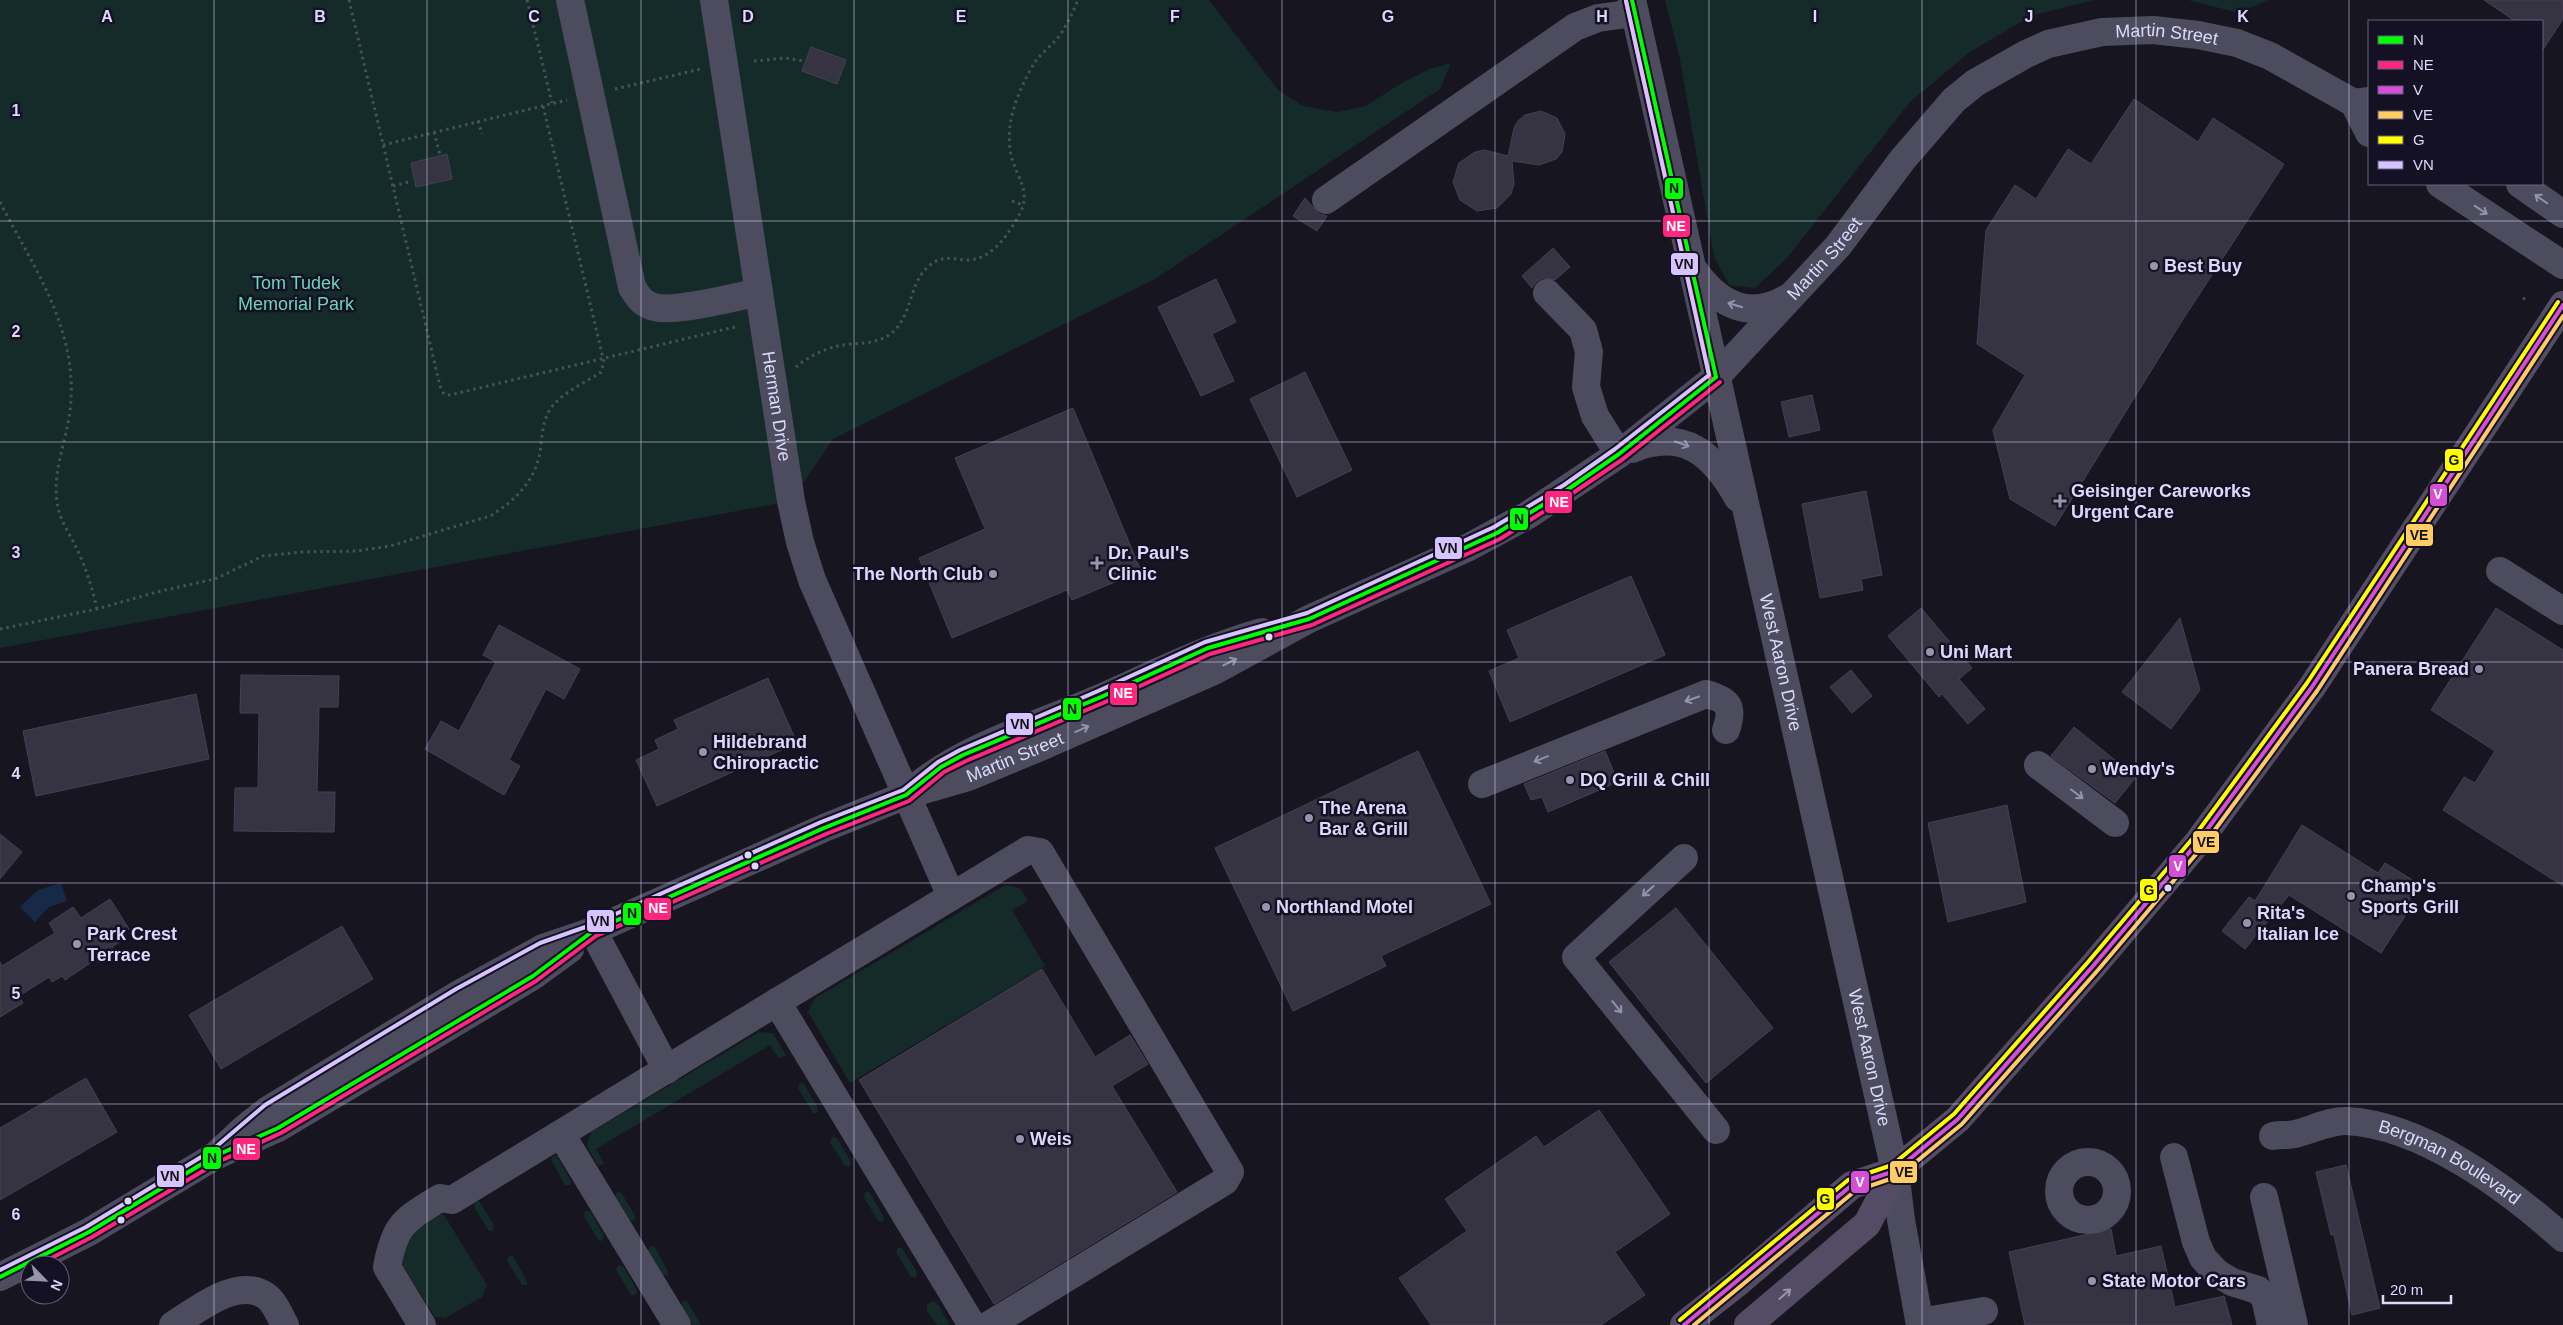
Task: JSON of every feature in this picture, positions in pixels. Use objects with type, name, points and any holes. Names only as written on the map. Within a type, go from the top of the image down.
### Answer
[{"type":"main road","points":[[1684,1325],[1736,1284],[1852,1185],[1895,1171],[1958,1119],[2198,842],[2268,748],[2348,634],[2563,304]]},
{"type":"main road","points":[[1748,1325],[1867,1224],[1895,1171]]},
{"type":"street","points":[[570,0],[632,287],[640,300],[655,308],[672,308],[759,292]]},
{"type":"street","name":"Herman Drive","points":[[714,0],[800,542],[812,580],[951,896]]},
{"type":"street","points":[[1326,200],[1575,28],[1598,18],[1634,7]]},
{"type":"street","name":"West Aaron Drive","points":[[1634,7],[1895,1171],[1901,1220],[1920,1324]]},
{"type":"street","name":"Martin Street","points":[[0,1277],[89,1232],[215,1156],[278,1128],[532,976],[593,931],[816,832],[906,795],[941,767],[964,755],[1101,697],[1208,648],[1309,619],[1497,533],[1567,490],[1619,454],[1716,377],[1838,246],[1908,152],[1954,100],[1975,83],[2003,65],[2048,44],[2102,32],[2127,29],[2198,35],[2237,43],[2270,56],[2362,102],[2368,129]]},
{"type":"street","points":[[2442,185],[2563,265]]},
{"type":"street","points":[[2521,185],[2563,214]]},
{"type":"street","points":[[1691,266],[1711,291],[1733,305],[1762,309],[1774,306],[1796,292]]},
{"type":"street","points":[[1547,293],[1583,330],[1589,352],[1586,387],[1595,416],[1619,454],[1646,443],[1658,441],[1673,440],[1686,444],[1699,451],[1725,477],[1746,512]]},
{"type":"street","points":[[2500,571],[2563,612]]},
{"type":"street","points":[[1482,784],[1706,694],[1720,698],[1729,706],[1731,716],[1726,730]]},
{"type":"street","points":[[2038,765],[2115,823]]},
{"type":"street","points":[[422,1325],[387,1267],[399,1227],[405,1220],[440,1198],[452,1200],[1028,850],[1040,852],[1230,1172],[1225,1181],[989,1325]]},
{"type":"street","points":[[1684,858],[1576,957],[1716,1130]]},
{"type":"street","points":[[593,931],[667,1070]]},
{"type":"street","points":[[777,1002],[972,1325]]},
{"type":"street","name":"Bergman Boulevard","points":[[2273,1136],[2281,1134],[2293,1135],[2345,1121],[2390,1129],[2429,1144],[2498,1185],[2534,1212],[2563,1238]]},
{"type":"street","points":[[561,1134],[677,1325]]},
{"type":"street","points":[[2174,1156],[2196,1242],[2203,1258],[2217,1273],[2232,1282],[2258,1290],[2265,1298],[2271,1325]]},
{"type":"street","points":[[2264,1197],[2294,1325]]},
{"type":"street","points":[[173,1325],[227,1294],[250,1290],[268,1297],[285,1325]]},
{"type":"street","points":[[1920,1324],[1984,1312]]},
{"type":"path","points":[[348,0],[440,386],[444,394],[450,395],[603,357],[740,326]]},
{"type":"path","points":[[383,145],[552,104],[527,0]]},
{"type":"path","points":[[792,370],[830,348],[875,342],[886,336],[900,323],[909,307],[920,274],[938,260],[946,258],[970,260],[987,255],[1003,238],[1023,204],[1025,196],[1023,184],[1011,158],[1010,125],[1014,110],[1029,73],[1036,62],[1060,35],[1078,0]]},
{"type":"path","points":[[754,61],[785,58],[805,62]]},
{"type":"path","points":[[614,89],[706,68]]},
{"type":"path","points":[[0,629],[97,609],[215,579],[263,556],[302,552],[356,551],[390,546],[490,516],[505,507],[519,494],[534,473],[539,457],[543,428],[550,409],[564,395],[601,372],[604,368],[603,357],[543,106]]},
{"type":"path","points":[[478,121],[482,134]]},
{"type":"path","points":[[434,132],[440,155]]},
{"type":"path","points":[[393,186],[412,181]]},
{"type":"path","points":[[1012,201],[1023,204]]},
{"type":"path","points":[[0,202],[48,292],[69,355],[71,373],[70,416],[57,473],[58,507],[90,580],[97,609]]},
{"type":"path","points":[[2523,298],[2528,301]]},
{"type":"green space","name":"Tom Tudek Memorial Park","points":[[0,0],[1209,0],[1279,91],[1303,106],[1337,112],[1366,106],[1400,84],[1430,69],[1451,63],[1440,89],[1155,279],[833,439],[791,501],[0,648]]},
{"type":"green space","points":[[1665,0],[2094,0],[2031,16],[1970,52],[1910,102],[1787,258],[1755,288],[1729,285],[1714,257],[1680,59]]},
{"type":"green space","points":[[2188,0],[2268,0],[2239,13]]},
{"type":"green space","points":[[1005,885],[1020,888],[1028,901],[1012,910],[1045,966],[850,1083],[808,1012],[814,999]]},
{"type":"green space","points":[[759,1032],[773,1033],[786,1055],[779,1059],[770,1045],[596,1149],[604,1164],[598,1166],[587,1146],[591,1132]]},
{"type":"green space","points":[[800,1083],[804,1084],[818,1108],[817,1113],[813,1113],[798,1088]]},
{"type":"green space","points":[[832,1137],[837,1138],[851,1162],[850,1167],[845,1166],[830,1142]]},
{"type":"green space","points":[[553,1156],[557,1156],[571,1181],[570,1185],[565,1185],[551,1160]]},
{"type":"green space","points":[[617,1191],[621,1192],[635,1216],[635,1221],[630,1220],[615,1196]]},
{"type":"green space","points":[[865,1192],[869,1192],[884,1217],[883,1221],[878,1221],[864,1197]]},
{"type":"green space","points":[[476,1201],[480,1202],[494,1226],[493,1231],[488,1230],[474,1206]]},
{"type":"green space","points":[[585,1211],[590,1211],[604,1236],[603,1241],[598,1240],[584,1216]]},
{"type":"green space","points":[[435,1214],[444,1215],[487,1285],[482,1297],[445,1318],[435,1317],[398,1258],[405,1229]]},
{"type":"green space","points":[[650,1246],[654,1246],[668,1271],[668,1276],[663,1275],[648,1251]]},
{"type":"green space","points":[[898,1247],[902,1248],[917,1272],[916,1277],[911,1277],[896,1252]]},
{"type":"green space","points":[[509,1256],[513,1256],[527,1281],[527,1285],[522,1285],[507,1261]]},
{"type":"green space","points":[[618,1265],[623,1266],[637,1290],[636,1295],[631,1295],[616,1270]]},
{"type":"green space","points":[[683,1301],[687,1301],[701,1325],[693,1325],[681,1306]]},
{"type":"green space","points":[[934,1301],[950,1325],[937,1325],[927,1311],[927,1304]]},
{"type":"water","points":[[61,883],[67,901],[49,907],[35,922],[20,907],[38,890]]},
{"type":"building","points":[[2484,0],[2563,0],[2563,19],[2543,49],[2543,20],[2514,20]]},
{"type":"building","points":[[811,47],[846,60],[837,84],[802,71]]},
{"type":"building","points":[[2134,99],[2198,142],[2213,118],[2284,164],[2180,324],[2055,526],[2010,499],[1993,430],[2025,375],[1977,344],[1986,230],[2015,185],[2036,199],[2068,149],[2091,164]]},
{"type":"building","points":[[1541,111],[1557,118],[1565,134],[1562,152],[1556,159],[1539,165],[1512,161],[1514,184],[1511,194],[1497,208],[1477,211],[1460,200],[1453,182],[1459,163],[1475,152],[1485,150],[1508,156],[1514,128],[1518,121],[1525,115]]},
{"type":"building","points":[[447,154],[452,179],[416,187],[411,163]]},
{"type":"building","points":[[1305,198],[1319,214],[1327,216],[1317,231],[1293,216]]},
{"type":"building","points":[[1553,248],[1570,267],[1555,280],[1543,278],[1536,282],[1532,288],[1522,276]]},
{"type":"building","points":[[1216,279],[1236,322],[1212,334],[1234,381],[1201,396],[1158,307]]},
{"type":"building","points":[[1305,372],[1352,470],[1297,497],[1250,399]]},
{"type":"building","points":[[1812,395],[1820,430],[1789,437],[1781,402]]},
{"type":"building","points":[[1073,408],[1141,571],[1072,600],[1067,590],[952,638],[919,558],[985,529],[955,458]]},
{"type":"building","points":[[1866,491],[1882,575],[1861,579],[1863,590],[1820,598],[1802,504]]},
{"type":"building","points":[[1631,576],[1665,655],[1510,722],[1489,671],[1519,658],[1507,630]]},
{"type":"building","name":"Uni Mart","points":[[1921,608],[1972,668],[1959,679],[1985,709],[1968,724],[1942,694],[1939,697],[1888,636]]},
{"type":"building","points":[[2496,608],[2563,650],[2563,886],[2443,810],[2464,777],[2475,783],[2495,751],[2431,710]]},
{"type":"building","points":[[2180,618],[2200,690],[2171,729],[2122,692]]},
{"type":"building","points":[[499,625],[580,669],[564,699],[546,689],[509,760],[520,766],[504,795],[425,749],[441,721],[459,731],[496,662],[483,655]]},
{"type":"building","points":[[1851,670],[1872,696],[1852,713],[1830,687]]},
{"type":"building","points":[[241,675],[339,676],[338,707],[319,707],[317,792],[335,792],[334,832],[234,831],[235,788],[258,788],[259,713],[240,713]]},
{"type":"building","points":[[768,678],[797,743],[657,806],[636,760],[659,749],[655,740],[678,729],[674,720]]},
{"type":"building","points":[[196,694],[209,759],[36,796],[23,731]]},
{"type":"building","name":"Wendy's","points":[[2074,727],[2136,777],[2115,803],[2051,756]]},
{"type":"building","points":[[1418,751],[1491,904],[1381,956],[1386,966],[1293,1011],[1215,848]]},
{"type":"building","name":"DQ Grill & Chill","points":[[1605,751],[1618,782],[1548,812],[1542,797],[1531,800],[1524,784]]},
{"type":"building","points":[[2007,805],[2026,902],[1948,922],[1928,823]]},
{"type":"building","name":"Champ's Sports Grill","points":[[2302,825],[2378,873],[2385,863],[2419,884],[2405,907],[2409,910],[2381,953],[2289,895],[2245,949],[2222,931],[2249,897],[2255,901]]},
{"type":"building","points":[[0,834],[22,852],[0,879]]},
{"type":"building","name":"Park Crest Terrace","points":[[110,899],[129,929],[118,937],[121,941],[112,947],[115,952],[98,963],[96,959],[65,980],[62,976],[52,982],[49,977],[19,996],[23,1003],[0,1017],[0,962],[2,966],[55,933],[49,923],[73,907],[81,918]]},
{"type":"building","points":[[1676,908],[1773,1028],[1706,1083],[1609,962]]},
{"type":"building","points":[[342,926],[373,979],[221,1069],[189,1015]]},
{"type":"building","name":"Weis","points":[[1042,969],[1095,1057],[1130,1035],[1148,1064],[1112,1086],[1177,1192],[994,1304],[859,1080]]},
{"type":"building","points":[[86,1078],[117,1132],[0,1200],[0,1128]]},
{"type":"building","points":[[1599,1110],[1670,1214],[1615,1252],[1645,1295],[1601,1325],[1431,1325],[1399,1278],[1467,1231],[1445,1199],[1536,1136],[1544,1147]]},
{"type":"building","points":[[2346,1165],[2380,1308],[2352,1315],[2334,1235],[2331,1235],[2316,1172]]},
{"type":"building","name":"State Motor Cars","points":[[2111,1229],[2116,1256],[2161,1246],[2175,1307],[2224,1296],[2232,1325],[2025,1325],[2009,1252]]},
{"type":"transit line","name":"N","points":[[1632,0],[1716,377]]},
{"type":"transit line","name":"NE","points":[[1626,1],[1710,378]]},
{"type":"transit line","name":"VN","points":[[0,1270],[86,1227],[211,1151],[265,1105],[456,989],[540,943],[591,925],[821,822],[903,790],[938,762],[960,750],[1098,691],[1205,642],[1307,613],[1494,527],[1564,485],[1615,449],[1709,375],[1626,1]]},
{"type":"transit line","name":"G","points":[[1680,1320],[1848,1180],[1892,1165],[1954,1114],[2088,962],[2193,838],[2307,683],[2558,302]]},
{"type":"transit line","name":"V","points":[[1684,1325],[1852,1185],[1895,1171],[1958,1119],[2093,966],[2198,842],[2312,687],[2563,305]]},
{"type":"transit line","name":"VE","points":[[1694,1325],[1855,1191],[1899,1176],[1962,1124],[2098,970],[2203,846],[2317,691],[2563,316]]},
{"type":"transit line","name":"N","points":[[0,1277],[89,1232],[215,1156],[278,1128],[533,976],[593,931],[824,828],[906,795],[941,767],[963,755],[1101,697],[1208,648],[1309,619],[1497,533],[1567,490],[1619,454],[1716,377]]},
{"type":"transit line","name":"NE","points":[[57,1255],[92,1237],[218,1162],[281,1133],[536,981],[596,936],[826,834],[909,801],[944,772],[966,761],[1103,703],[1210,654],[1312,625],[1500,539],[1623,459],[1720,382]]},
{"type":"place","name":"Best Buy","points":[[2154,266]]},
{"type":"place","name":"Geisinger Careworks Urgent Care","points":[[2060,501]]},
{"type":"place","name":"Dr. Paul's Clinic","points":[[1097,563]]},
{"type":"place","name":"The North Club","points":[[993,574]]},
{"type":"place","name":"Uni Mart","points":[[1930,652]]},
{"type":"place","name":"Panera Bread","points":[[2479,669]]},
{"type":"place","name":"Hildebrand Chiropractic","points":[[703,752]]},
{"type":"place","name":"Wendy's","points":[[2092,769]]},
{"type":"place","name":"DQ Grill & Chill","points":[[1570,780]]},
{"type":"place","name":"The Arena Bar & Grill","points":[[1309,818]]},
{"type":"place","name":"Champ's Sports Grill","points":[[2351,896]]},
{"type":"place","name":"Northland Motel","points":[[1266,907]]},
{"type":"place","name":"Rita's Italian Ice","points":[[2247,923]]},
{"type":"place","name":"Park Crest Terrace","points":[[77,944]]},
{"type":"place","name":"Weis","points":[[1020,1139]]},
{"type":"place","name":"State Motor Cars","points":[[2092,1281]]}]
